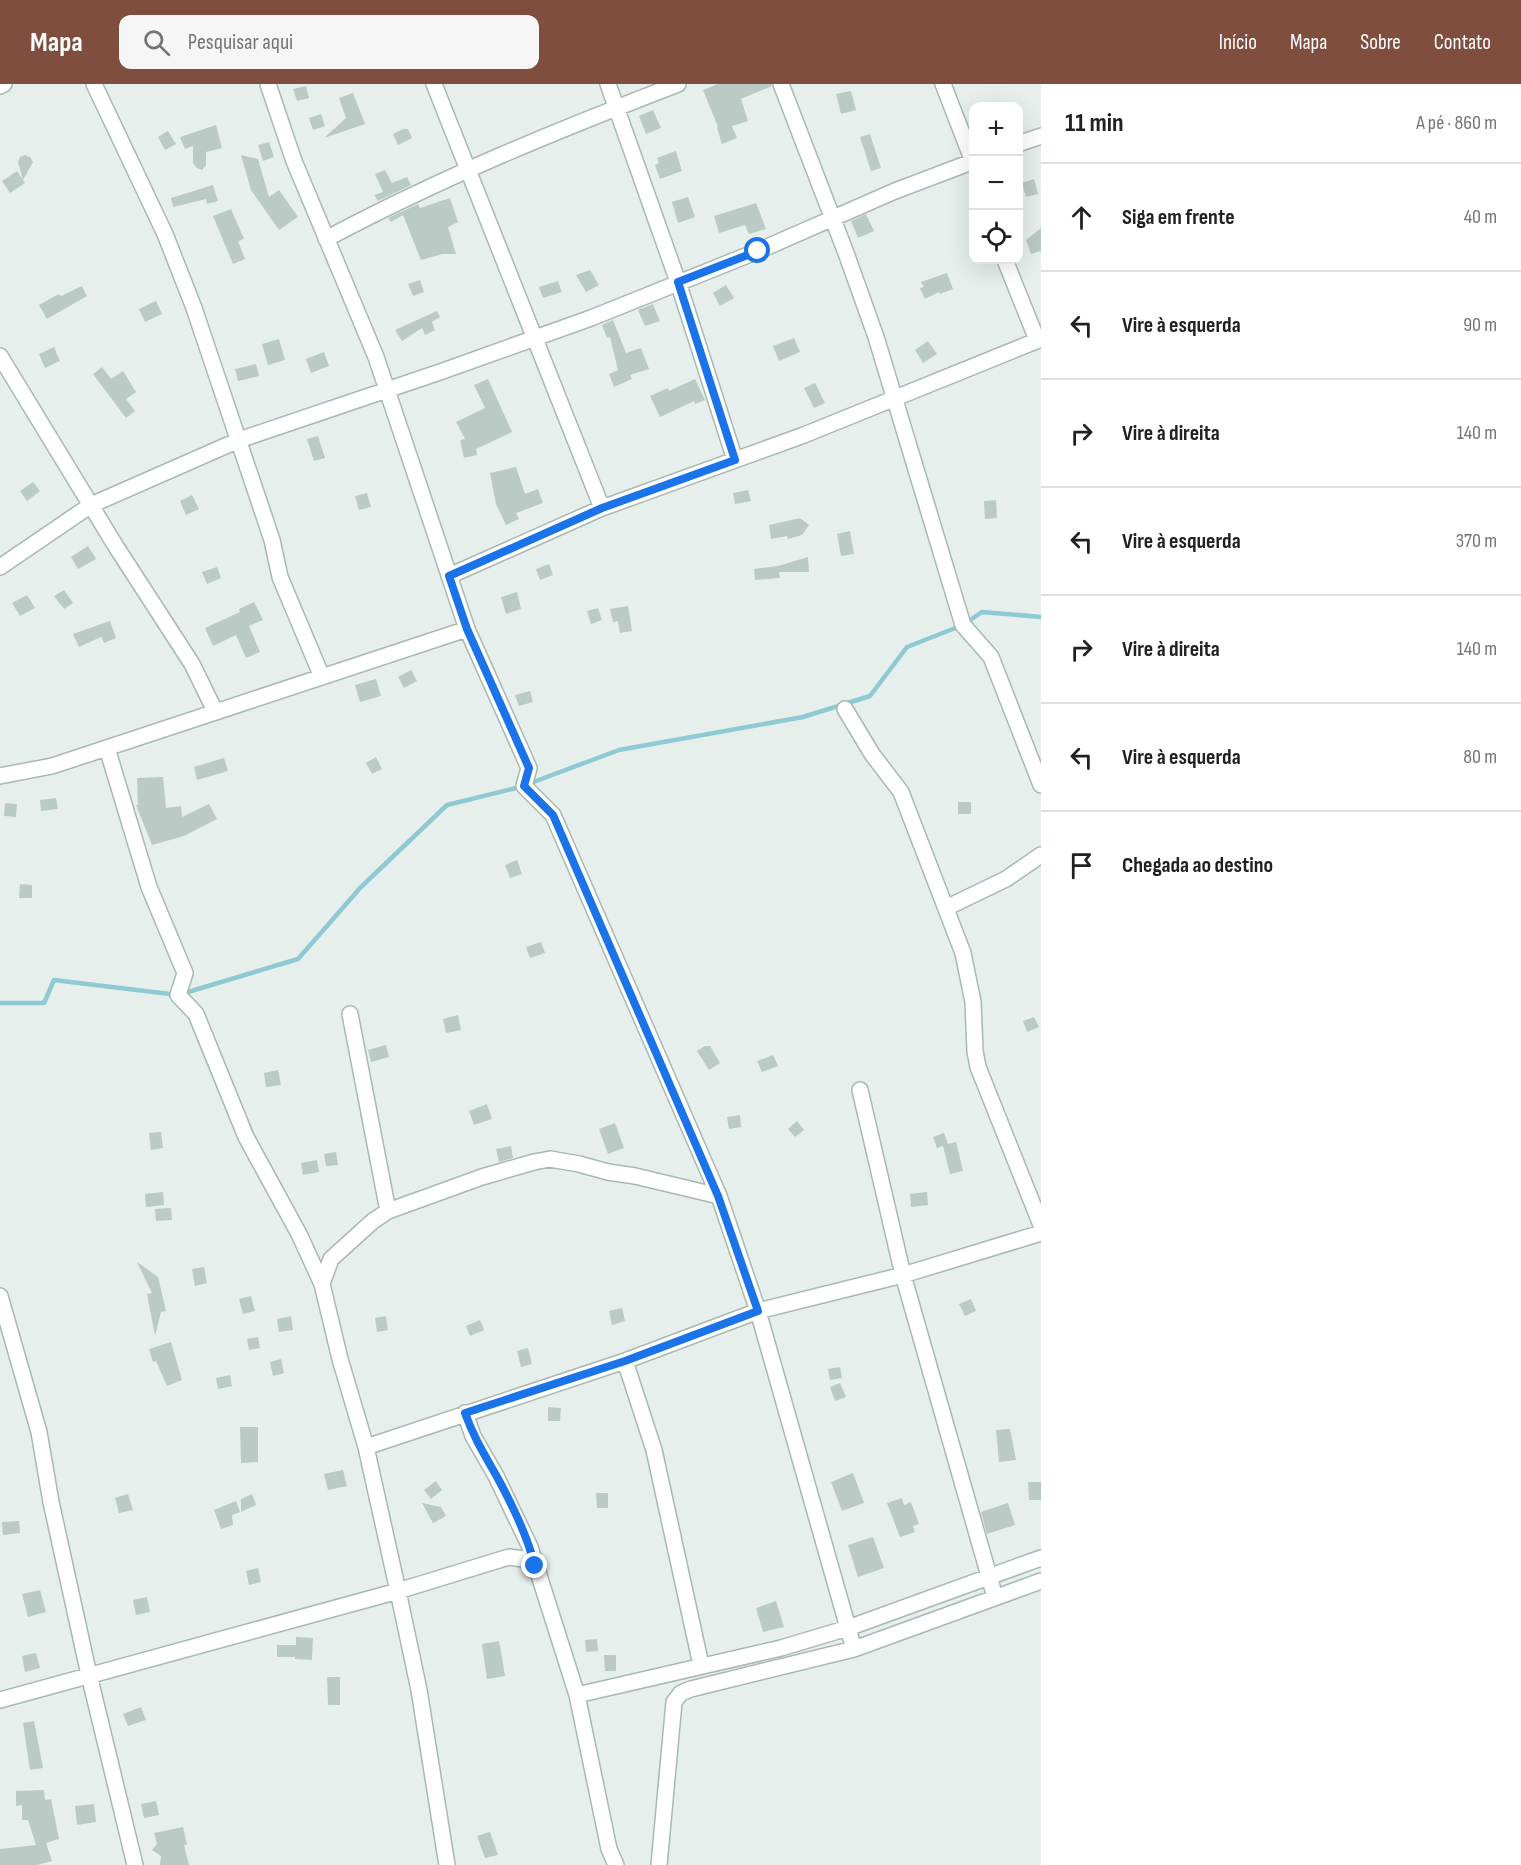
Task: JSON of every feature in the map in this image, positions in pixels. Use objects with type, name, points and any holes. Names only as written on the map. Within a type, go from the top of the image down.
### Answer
[{"type":"street","points":[[94,84],[165,234],[194,308],[272,540],[280,577],[322,677]]},
{"type":"street","points":[[268,84],[294,161],[376,357],[467,629],[529,768],[524,786],[553,815],[718,1196],[758,1311],[854,1649]]},
{"type":"street","points":[[434,84],[602,508]]},
{"type":"street","points":[[608,84],[678,282],[735,460]]},
{"type":"street","points":[[327,239],[391,205],[468,169],[678,84]]},
{"type":"street","points":[[781,84],[872,327],[963,625],[991,657],[1041,785]]},
{"type":"street","points":[[943,84],[971,156]]},
{"type":"street","points":[[1023,142],[1041,136]]},
{"type":"street","points":[[0,567],[91,505],[238,440],[536,337],[758,251],[832,217],[969,164]]},
{"type":"street","points":[[449,576],[602,508],[804,435],[1039,340],[1007,264]]},
{"type":"street","points":[[0,356],[192,664],[215,711]]},
{"type":"street","points":[[0,776],[52,766],[467,629]]},
{"type":"street","points":[[845,709],[872,754],[901,792],[946,908],[963,953],[973,1002],[975,1051],[978,1066],[1041,1224]]},
{"type":"street","points":[[107,748],[150,887],[185,973],[178,995],[196,1014],[246,1137],[299,1233],[322,1284],[340,1359],[366,1447],[398,1591],[419,1690],[447,1865]]},
{"type":"street","points":[[946,908],[1006,879],[1041,855]]},
{"type":"street","points":[[350,1014],[388,1211]]},
{"type":"street","points":[[860,1090],[903,1275],[995,1597]]},
{"type":"street","points":[[322,1284],[332,1259],[373,1221],[388,1211],[482,1177],[534,1162],[550,1159],[579,1164],[718,1196]]},
{"type":"street","points":[[366,1447],[625,1361],[758,1311],[903,1275],[1041,1233]]},
{"type":"street","points":[[0,1296],[39,1432],[51,1502],[89,1675],[135,1865]]},
{"type":"street","points":[[625,1361],[654,1450],[701,1665]]},
{"type":"street","points":[[465,1413],[473,1436],[523,1531],[535,1566],[577,1695],[609,1849],[616,1865]]},
{"type":"street","points":[[509,1557],[523,1531]]},
{"type":"street","points":[[0,1700],[398,1591],[509,1557],[523,1559],[535,1566]]},
{"type":"street","points":[[577,1695],[781,1648],[848,1628],[1041,1558]]},
{"type":"street","points":[[659,1865],[674,1702],[681,1693],[854,1649],[1041,1581]]},
{"type":"building","points":[[718,84],[771,84],[772,86],[741,99],[748,121],[732,126],[737,138],[722,144],[718,127],[703,90]]},
{"type":"building","points":[[306,86],[309,98],[297,101],[293,89]]},
{"type":"building","points":[[851,91],[856,110],[841,114],[836,94]]},
{"type":"building","points":[[353,93],[365,124],[324,138],[346,118],[339,98]]},
{"type":"building","points":[[653,110],[661,128],[646,134],[639,116]]},
{"type":"building","points":[[321,114],[325,126],[313,130],[309,118]]},
{"type":"building","points":[[216,125],[222,148],[206,152],[206,165],[202,170],[193,163],[193,146],[185,149],[180,137]]},
{"type":"building","points":[[408,129],[412,138],[398,145],[393,134]]},
{"type":"building","points":[[168,131],[176,144],[165,150],[158,137]]},
{"type":"building","points":[[870,134],[881,168],[871,171],[860,137]]},
{"type":"building","points":[[269,142],[274,157],[263,161],[258,145]]},
{"type":"building","points":[[676,151],[682,171],[660,179],[655,165],[659,163],[657,158]]},
{"type":"building","points":[[25,155],[33,162],[23,180],[18,162],[20,157]]},
{"type":"building","points":[[241,155],[258,159],[269,197],[279,190],[298,217],[279,230],[251,190]]},
{"type":"building","points":[[385,170],[392,183],[407,177],[411,185],[378,201],[374,195],[383,192],[375,174]]},
{"type":"building","points":[[17,171],[25,183],[10,193],[2,181]]},
{"type":"building","points":[[1034,179],[1038,194],[1026,197],[1023,183]]},
{"type":"building","points":[[213,185],[218,201],[207,204],[206,199],[173,207],[171,198]]},
{"type":"building","points":[[688,197],[695,217],[678,223],[672,202]]},
{"type":"building","points":[[450,198],[458,222],[448,227],[456,254],[442,254],[421,260],[403,215],[391,222],[388,218],[418,204],[420,208]]},
{"type":"building","points":[[756,203],[766,229],[749,234],[745,225],[719,233],[714,216]]},
{"type":"building","points":[[231,209],[244,239],[238,241],[245,259],[233,264],[213,216]]},
{"type":"building","points":[[866,214],[874,231],[858,238],[851,221]]},
{"type":"building","points":[[1041,228],[1041,251],[1031,254],[1026,240]]},
{"type":"building","points":[[590,270],[599,285],[586,292],[576,275]]},
{"type":"building","points":[[947,273],[953,289],[940,294],[939,292],[925,299],[920,288],[924,287],[921,282]]},
{"type":"building","points":[[420,280],[424,292],[413,296],[408,284]]},
{"type":"building","points":[[558,281],[562,292],[543,298],[539,287]]},
{"type":"building","points":[[726,285],[734,298],[720,306],[713,293]]},
{"type":"building","points":[[82,286],[87,296],[47,319],[39,305],[59,294],[61,296]]},
{"type":"building","points":[[156,301],[162,314],[145,322],[139,309]]},
{"type":"building","points":[[653,304],[660,321],[645,326],[638,310]]},
{"type":"building","points":[[437,311],[440,317],[432,322],[435,330],[425,335],[422,328],[402,341],[395,330]]},
{"type":"building","points":[[613,320],[626,353],[641,348],[649,369],[630,375],[632,379],[614,387],[609,374],[618,370],[610,337],[607,338],[602,325]]},
{"type":"building","points":[[794,338],[800,352],[779,361],[773,346]]},
{"type":"building","points":[[279,339],[285,360],[268,365],[262,344]]},
{"type":"building","points":[[928,341],[937,354],[923,363],[915,350]]},
{"type":"building","points":[[54,347],[60,361],[45,368],[39,354]]},
{"type":"building","points":[[324,352],[329,366],[311,373],[306,359]]},
{"type":"building","points":[[256,364],[259,376],[238,381],[235,369]]},
{"type":"building","points":[[102,367],[111,379],[123,371],[136,392],[126,399],[135,411],[126,418],[93,374]]},
{"type":"building","points":[[488,379],[512,432],[476,449],[477,455],[464,458],[460,440],[465,439],[456,422],[485,408],[474,385]]},
{"type":"building","points":[[695,379],[705,400],[695,404],[694,401],[660,417],[650,396],[668,388],[669,391]]},
{"type":"building","points":[[815,383],[825,403],[814,408],[804,388]]},
{"type":"building","points":[[318,436],[325,458],[314,461],[307,439]]},
{"type":"building","points":[[516,467],[525,494],[538,489],[543,503],[516,513],[519,519],[506,525],[496,504],[490,473]]},
{"type":"building","points":[[33,482],[40,491],[27,501],[20,491]]},
{"type":"building","points":[[748,490],[751,501],[735,504],[733,493]]},
{"type":"building","points":[[367,493],[371,507],[359,510],[355,496]]},
{"type":"building","points":[[192,495],[199,509],[186,515],[180,501]]},
{"type":"building","points":[[996,500],[997,518],[985,519],[984,501]]},
{"type":"building","points":[[800,518],[809,525],[802,535],[788,539],[787,536],[771,539],[769,525]]},
{"type":"building","points":[[850,531],[854,554],[841,556],[837,534]]},
{"type":"building","points":[[88,546],[96,559],[78,569],[71,557]]},
{"type":"building","points":[[808,557],[809,572],[779,572],[780,578],[755,580],[754,569],[778,566]]},
{"type":"building","points":[[549,564],[553,575],[540,580],[536,569]]},
{"type":"building","points":[[217,567],[221,578],[207,584],[202,572]]},
{"type":"building","points":[[64,590],[73,603],[64,609],[54,596]]},
{"type":"building","points":[[517,592],[521,609],[506,614],[501,597]]},
{"type":"building","points":[[27,595],[35,608],[20,616],[12,603]]},
{"type":"building","points":[[254,602],[263,620],[249,626],[260,652],[246,658],[236,635],[213,646],[205,628],[240,612],[239,609]]},
{"type":"building","points":[[628,606],[632,631],[620,633],[618,621],[613,622],[610,609]]},
{"type":"building","points":[[598,608],[602,620],[591,624],[587,611]]},
{"type":"building","points":[[110,621],[116,638],[104,643],[101,637],[79,647],[73,634]]},
{"type":"building","points":[[411,670],[417,681],[404,688],[398,677]]},
{"type":"building","points":[[376,679],[381,696],[360,702],[355,685]]},
{"type":"building","points":[[530,691],[533,702],[519,706],[515,695]]},
{"type":"building","points":[[376,757],[382,769],[372,774],[366,763]]},
{"type":"building","points":[[224,758],[228,771],[197,780],[194,767]]},
{"type":"building","points":[[163,777],[166,808],[181,806],[182,817],[209,804],[217,819],[184,836],[152,845],[136,805],[138,805],[137,778]]},
{"type":"building","points":[[56,798],[58,809],[41,811],[40,800]]},
{"type":"building","points":[[958,802],[971,802],[971,814],[958,814]]},
{"type":"building","points":[[5,803],[17,804],[16,817],[4,816]]},
{"type":"building","points":[[517,860],[522,874],[510,878],[505,865]]},
{"type":"building","points":[[20,884],[32,885],[32,898],[19,898]]},
{"type":"building","points":[[541,942],[545,953],[530,958],[526,947]]},
{"type":"building","points":[[458,1015],[461,1030],[446,1033],[443,1019]]},
{"type":"building","points":[[1034,1017],[1039,1027],[1027,1032],[1023,1021]]},
{"type":"building","points":[[386,1045],[389,1057],[371,1062],[368,1050]]},
{"type":"building","points":[[710,1046],[720,1063],[709,1070],[697,1051]]},
{"type":"building","points":[[773,1055],[778,1066],[762,1072],[757,1061]]},
{"type":"building","points":[[278,1070],[281,1085],[266,1087],[264,1073]]},
{"type":"building","points":[[487,1104],[492,1119],[474,1125],[469,1111]]},
{"type":"building","points":[[740,1115],[741,1127],[729,1129],[727,1117]]},
{"type":"building","points":[[797,1121],[804,1130],[795,1137],[788,1129]]},
{"type":"building","points":[[615,1123],[624,1148],[608,1154],[599,1129]]},
{"type":"building","points":[[161,1132],[163,1148],[151,1150],[149,1133]]},
{"type":"building","points":[[944,1133],[948,1144],[956,1142],[963,1171],[950,1174],[943,1146],[937,1148],[933,1137]]},
{"type":"building","points":[[511,1146],[513,1158],[499,1162],[496,1149]]},
{"type":"building","points":[[336,1152],[338,1165],[326,1166],[324,1154]]},
{"type":"building","points":[[317,1160],[319,1172],[303,1175],[301,1163]]},
{"type":"building","points":[[163,1192],[164,1205],[146,1207],[145,1194]]},
{"type":"building","points":[[927,1192],[928,1205],[911,1207],[910,1194]]},
{"type":"building","points":[[171,1208],[172,1220],[156,1221],[155,1209]]},
{"type":"building","points":[[137,1262],[158,1277],[166,1311],[161,1312],[155,1336],[147,1294],[152,1293]]},
{"type":"building","points":[[204,1267],[207,1283],[195,1286],[192,1269]]},
{"type":"building","points":[[251,1296],[255,1311],[243,1314],[239,1299]]},
{"type":"building","points":[[971,1299],[976,1311],[965,1316],[959,1304]]},
{"type":"building","points":[[622,1308],[625,1321],[612,1325],[609,1311]]},
{"type":"building","points":[[291,1316],[293,1330],[279,1332],[277,1319]]},
{"type":"building","points":[[386,1316],[388,1330],[377,1332],[375,1318]]},
{"type":"building","points":[[480,1320],[484,1330],[470,1336],[466,1326]]},
{"type":"building","points":[[258,1337],[260,1348],[249,1350],[247,1339]]},
{"type":"building","points":[[171,1342],[182,1380],[167,1386],[156,1361],[153,1362],[149,1349]]},
{"type":"building","points":[[528,1348],[532,1364],[521,1367],[517,1351]]},
{"type":"building","points":[[281,1359],[284,1373],[273,1376],[270,1362]]},
{"type":"building","points":[[840,1367],[842,1378],[830,1380],[828,1369]]},
{"type":"building","points":[[230,1375],[232,1386],[218,1389],[216,1378]]},
{"type":"building","points":[[840,1383],[846,1397],[835,1401],[830,1387]]},
{"type":"building","points":[[548,1407],[561,1408],[560,1421],[548,1421]]},
{"type":"building","points":[[240,1427],[258,1427],[258,1462],[241,1463]]},
{"type":"building","points":[[1010,1429],[1016,1460],[999,1462],[996,1430]]},
{"type":"building","points":[[343,1470],[347,1486],[328,1490],[324,1474]]},
{"type":"building","points":[[853,1473],[864,1503],[842,1511],[831,1482]]},
{"type":"building","points":[[436,1481],[442,1490],[431,1499],[424,1490]]},
{"type":"building","points":[[1028,1482],[1041,1482],[1041,1500],[1029,1500]]},
{"type":"building","points":[[596,1493],[608,1493],[608,1508],[597,1508]]},
{"type":"building","points":[[128,1494],[133,1510],[119,1513],[115,1498]]},
{"type":"building","points":[[252,1494],[256,1505],[241,1512],[241,1499]]},
{"type":"building","points":[[902,1498],[904,1505],[911,1502],[919,1524],[913,1526],[915,1532],[900,1537],[887,1503]]},
{"type":"building","points":[[236,1501],[240,1512],[232,1515],[233,1525],[221,1529],[214,1510]]},
{"type":"building","points":[[422,1503],[441,1507],[446,1516],[433,1523]]},
{"type":"building","points":[[1008,1503],[1015,1525],[987,1534],[981,1512]]},
{"type":"building","points":[[19,1521],[20,1533],[3,1535],[2,1522]]},
{"type":"building","points":[[873,1537],[884,1568],[858,1577],[848,1545]]},
{"type":"building","points":[[258,1568],[261,1582],[249,1585],[246,1571]]},
{"type":"building","points":[[40,1590],[46,1612],[28,1617],[22,1594]]},
{"type":"building","points":[[147,1597],[150,1612],[136,1615],[133,1600]]},
{"type":"building","points":[[776,1601],[784,1627],[763,1632],[756,1608]]},
{"type":"building","points":[[296,1637],[313,1638],[312,1660],[277,1657],[277,1645],[296,1645]]},
{"type":"building","points":[[597,1639],[598,1651],[586,1652],[585,1640]]},
{"type":"building","points":[[499,1641],[505,1676],[487,1679],[482,1644]]},
{"type":"building","points":[[36,1653],[40,1668],[25,1672],[22,1656]]},
{"type":"building","points":[[604,1655],[616,1655],[616,1671],[605,1671]]},
{"type":"building","points":[[327,1677],[340,1677],[340,1705],[328,1705]]},
{"type":"building","points":[[141,1707],[146,1720],[128,1726],[123,1714]]},
{"type":"building","points":[[34,1721],[43,1768],[30,1770],[23,1723]]},
{"type":"building","points":[[44,1790],[45,1800],[51,1799],[59,1839],[46,1843],[52,1861],[37,1865],[0,1865],[0,1849],[36,1845],[28,1820],[22,1820],[22,1805],[16,1806],[16,1791]]},
{"type":"building","points":[[156,1801],[159,1815],[144,1818],[141,1804]]},
{"type":"building","points":[[94,1804],[96,1822],[77,1825],[75,1806]]},
{"type":"building","points":[[183,1827],[187,1845],[184,1845],[189,1865],[160,1865],[161,1856],[152,1850],[157,1844],[154,1833]]},
{"type":"building","points":[[490,1832],[498,1855],[485,1858],[477,1836]]},
{"type":"waterway","points":[[528,784],[619,750],[803,717],[870,696],[907,647],[963,625],[982,612],[1041,617]]},
{"type":"waterway","points":[[0,1003],[44,1003],[54,980],[178,995],[298,959],[361,887],[447,805],[520,787]]},
{"type":"route","points":[[535,1566],[523,1531],[496,1476],[480,1451],[465,1413],[625,1361],[758,1311],[718,1196],[553,815],[524,786],[529,768],[467,629],[449,576],[602,508],[735,460],[678,282],[758,251]]}]
